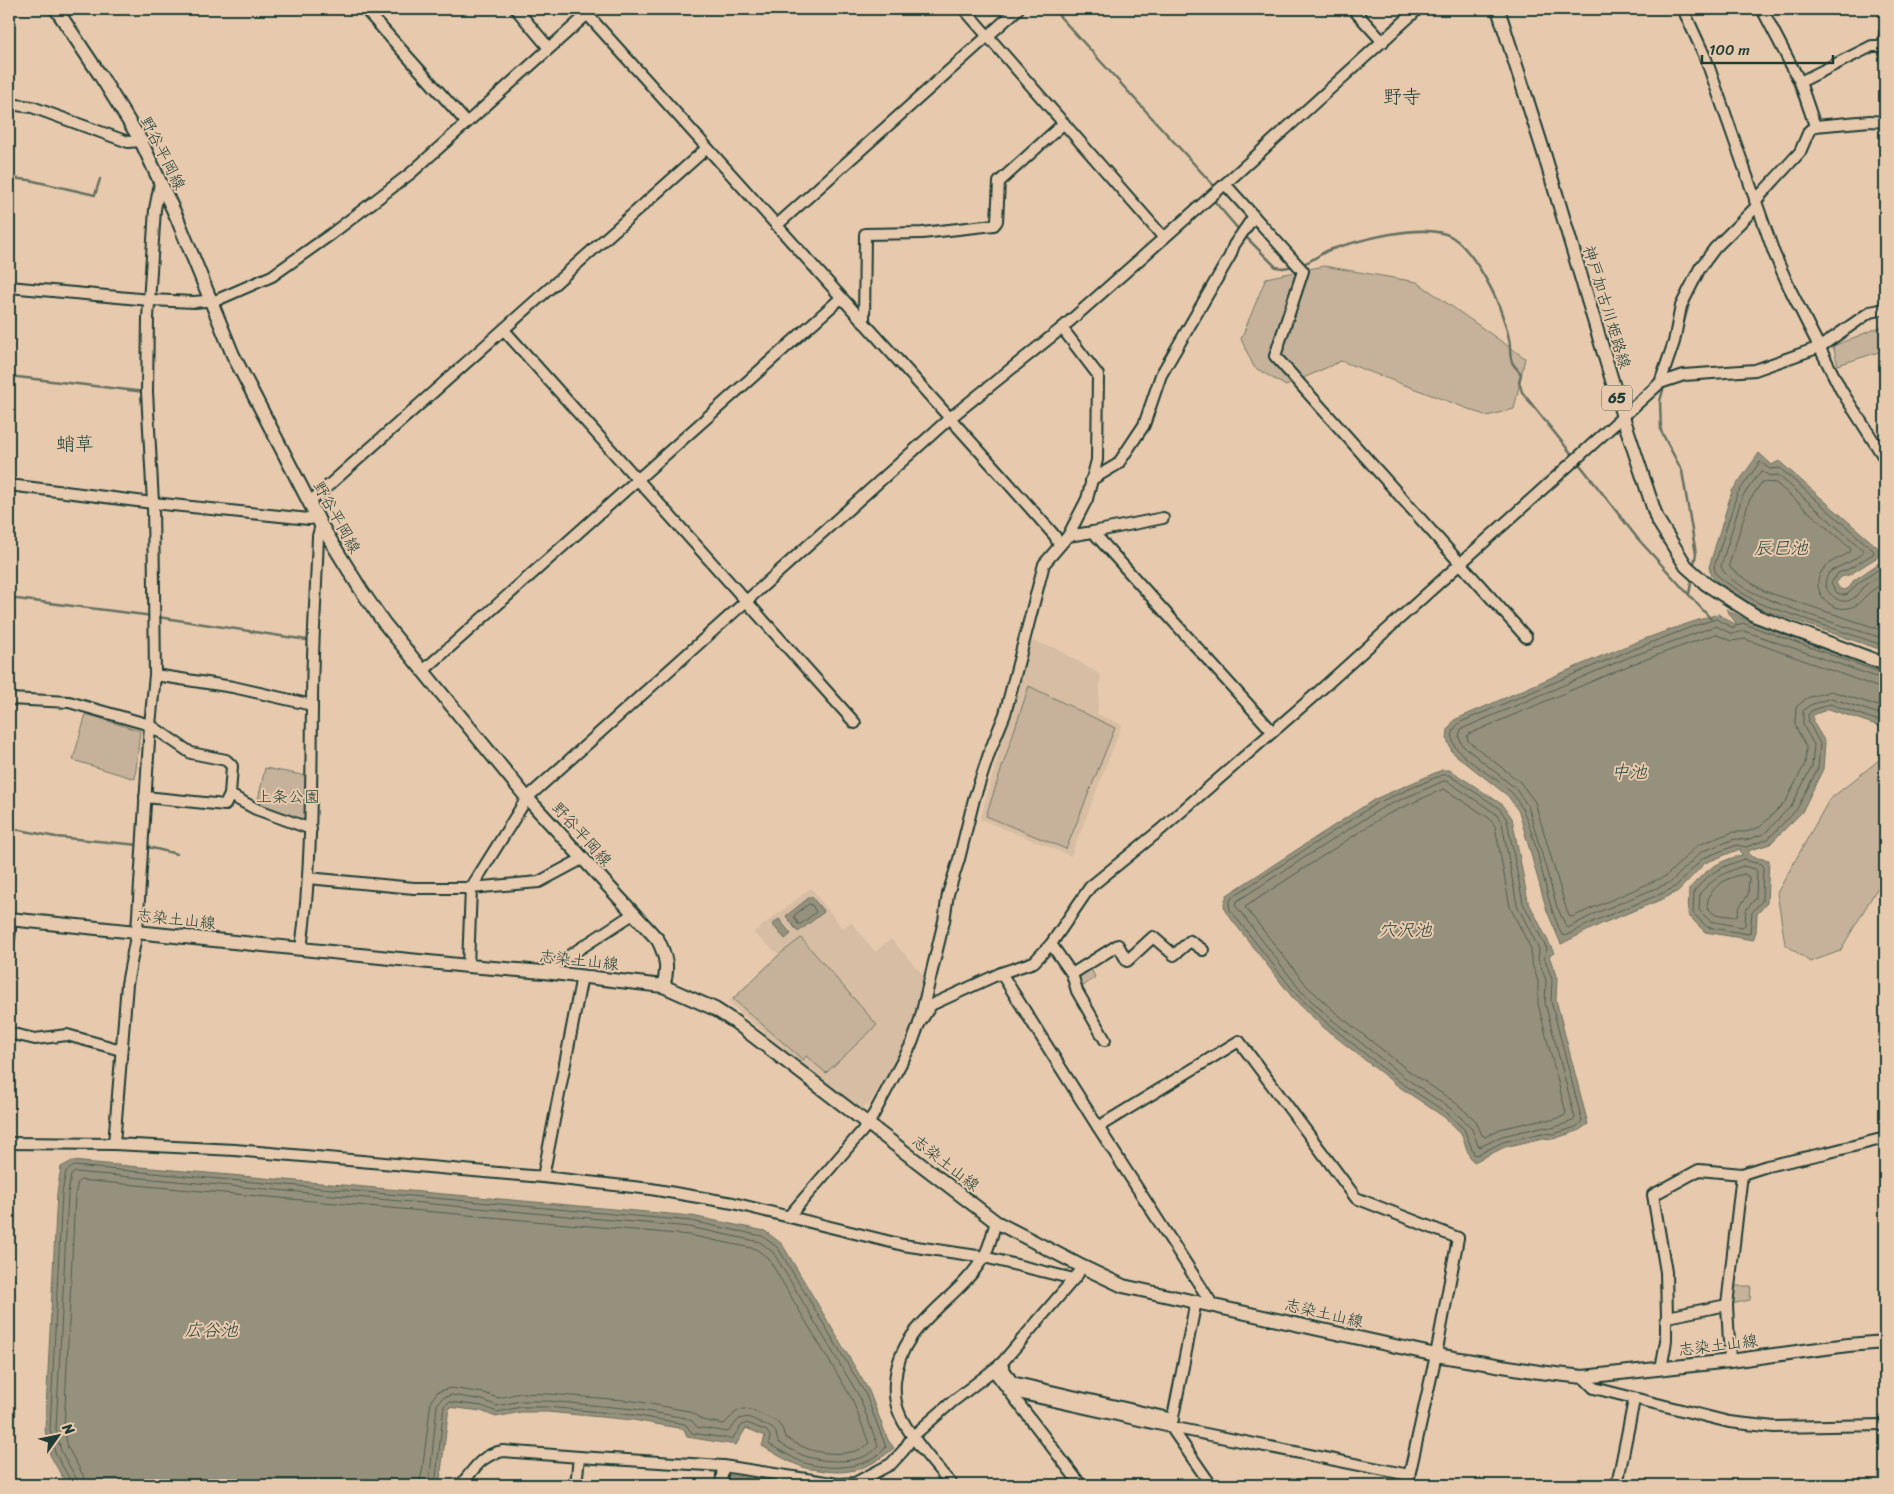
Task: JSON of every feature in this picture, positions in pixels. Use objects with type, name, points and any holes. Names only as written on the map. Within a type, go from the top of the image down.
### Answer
[{"type":"main road","name":"野谷平岡線","points":[[56,9],[141,141],[177,218],[233,355],[320,521],[361,590],[384,623],[527,798],[658,940],[667,963],[666,978],[663,986]]},
{"type":"main road","name":"神戸加古川姫路線","points":[[1498,9],[1543,150],[1623,418],[1657,520],[1686,566],[1706,584],[1756,616],[1885,664]]},
{"type":"main road","name":"志染土山線","points":[[10,919],[468,966],[544,972],[663,986],[715,1009],[735,1022],[996,1222],[1083,1268],[1123,1286],[1436,1354],[1539,1372],[1583,1377],[1885,1342]]},
{"type":"street","points":[[365,9],[466,122]]},
{"type":"street","points":[[516,9],[549,48]]},
{"type":"street","points":[[964,9],[1164,238]]},
{"type":"street","points":[[776,224],[1018,9]]},
{"type":"street","points":[[1353,9],[1383,42]]},
{"type":"street","points":[[468,966],[472,888],[527,798],[950,418],[1062,328],[1225,184],[1418,9]]},
{"type":"street","points":[[1683,9],[1706,59],[1756,204],[1789,287],[1841,390],[1885,459]]},
{"type":"street","points":[[1762,9],[1800,82],[1816,126]]},
{"type":"street","points":[[9,287],[150,300],[194,302],[217,300],[272,276],[330,235],[411,173],[590,11],[707,148],[1055,536],[1059,546]]},
{"type":"street","points":[[1800,82],[1872,46],[1884,46],[1885,32]]},
{"type":"street","points":[[9,104],[32,107],[128,142],[141,141]]},
{"type":"street","points":[[1660,383],[1674,342],[1681,306],[1700,268],[1715,248],[1756,204],[1800,152],[1809,131],[1816,126],[1870,121],[1885,122]]},
{"type":"street","points":[[864,323],[865,234],[922,233],[994,225],[997,221],[999,182],[1064,124]]},
{"type":"street","points":[[310,502],[707,148]]},
{"type":"street","points":[[114,1144],[127,984],[137,932],[155,675],[153,503],[147,392],[155,209],[160,183]]},
{"type":"street","points":[[1225,184],[1303,271],[1275,356],[1526,637]]},
{"type":"street","points":[[1092,480],[1118,464],[1144,425],[1161,374],[1230,256],[1238,238],[1254,216]]},
{"type":"street","points":[[423,671],[841,298]]},
{"type":"street","points":[[919,1024],[931,1005],[1001,973],[1034,962],[1050,944],[1090,888],[1200,795],[1460,565],[1660,383],[1684,376],[1755,370],[1820,346],[1870,312],[1885,309]]},
{"type":"street","points":[[789,1216],[869,1123],[912,1043],[919,1024],[944,921],[948,894],[974,799],[1005,714],[1044,564],[1068,536],[1087,498],[1096,460],[1098,375],[1062,328]]},
{"type":"street","points":[[504,330],[855,723]]},
{"type":"street","points":[[9,485],[320,521],[312,705],[313,777],[308,897],[301,949]]},
{"type":"street","points":[[1068,536],[1163,518]]},
{"type":"street","points":[[1093,532],[1272,731]]},
{"type":"street","points":[[155,675],[233,687],[312,705]]},
{"type":"street","points":[[9,700],[69,702],[150,725],[191,753],[226,760],[232,766],[230,795],[225,805],[146,797]]},
{"type":"street","points":[[230,795],[256,809],[311,829]]},
{"type":"street","points":[[308,878],[414,888],[472,888],[539,882],[582,859]]},
{"type":"street","points":[[544,972],[632,914]]},
{"type":"street","points":[[9,939],[10,919]]},
{"type":"street","points":[[1072,974],[1118,945],[1127,961],[1153,937],[1174,955],[1190,940],[1203,950]]},
{"type":"street","points":[[1050,944],[1072,974],[1077,991],[1105,1040]]},
{"type":"street","points":[[1001,973],[1212,1304]]},
{"type":"street","points":[[542,1177],[582,976]]},
{"type":"street","points":[[9,1033],[35,1039],[67,1035],[121,1050]]},
{"type":"street","points":[[997,1367],[1012,1382],[1408,1480],[1436,1354],[1458,1238],[1356,1198],[1350,1193],[1239,1041],[1098,1127]]},
{"type":"street","points":[[1661,1368],[1668,1317],[1666,1272],[1653,1195],[1699,1170],[1742,1174],[1767,1166],[1885,1138]]},
{"type":"street","points":[[9,1143],[114,1144],[235,1150],[542,1177],[651,1189],[734,1203],[903,1245],[984,1257],[1074,1279]]},
{"type":"street","points":[[1730,1361],[1727,1305],[1742,1174]]},
{"type":"street","points":[[952,1485],[913,1436],[900,1416],[894,1396],[896,1370],[905,1344],[924,1320],[958,1289],[984,1257],[996,1222]]},
{"type":"street","points":[[461,1485],[481,1460],[492,1453],[504,1451],[723,1466],[838,1484],[855,1483],[891,1464],[904,1451],[913,1436],[952,1402],[997,1367],[1083,1268]]},
{"type":"street","points":[[1196,1301],[1172,1423],[1211,1485]]},
{"type":"street","points":[[1668,1317],[1727,1305]]},
{"type":"street","points":[[997,1367],[1009,1390],[1081,1485]]},
{"type":"street","points":[[1583,1377],[1594,1388],[1634,1400],[1729,1422],[1765,1426],[1885,1425]]},
{"type":"street","points":[[1009,1390],[1172,1423]]},
{"type":"street","points":[[1617,1485],[1634,1400]]},
{"type":"street","points":[[576,1485],[579,1457]]},
{"type":"street","points":[[721,1485],[723,1466]]},
{"type":"shaded area","points":[[1031,641],[1055,648],[1101,675],[1097,714],[1122,725],[1071,856],[980,819]]},
{"type":"shaded area","points":[[811,888],[842,928],[851,922],[875,952],[891,939],[927,980],[918,1011],[899,1055],[869,1104],[857,1111],[728,1002],[779,954],[753,933]]},
{"type":"green space","points":[[1324,266],[1417,282],[1525,358],[1514,409],[1487,416],[1341,361],[1286,386],[1254,367],[1241,339],[1266,278]]},
{"type":"green space","points":[[1885,325],[1885,350],[1838,365],[1833,346]]},
{"type":"green space","points":[[1029,686],[1115,728],[1066,849],[986,816]]},
{"type":"green space","points":[[86,714],[140,731],[135,779],[73,760]]},
{"type":"green space","points":[[1879,760],[1885,760],[1885,875],[1840,951],[1810,962],[1785,944],[1777,893],[1829,800]]},
{"type":"green space","name":"上条公園","points":[[265,768],[313,777],[311,829],[256,809]]},
{"type":"green space","points":[[801,938],[877,1025],[826,1073],[806,1056],[803,1060],[733,999],[780,954]]},
{"type":"green space","points":[[1089,964],[1095,977],[1077,991],[1072,974]]},
{"type":"green space","points":[[1729,1286],[1751,1286],[1750,1300],[1727,1305]]},
{"type":"water","name":"辰巳池","points":[[1759,453],[1772,465],[1779,461],[1884,553],[1849,575],[1841,577],[1836,583],[1840,589],[1845,590],[1850,587],[1853,581],[1885,559],[1885,651],[1755,607],[1720,585],[1712,576],[1709,567],[1732,491]]},
{"type":"water","name":"中池","points":[[1726,609],[1746,620],[1885,670],[1885,728],[1829,709],[1813,715],[1813,722],[1825,742],[1823,769],[1802,812],[1770,844],[1748,851],[1752,857],[1769,860],[1767,903],[1757,914],[1756,932],[1753,940],[1705,932],[1688,915],[1689,889],[1712,867],[1725,860],[1742,855],[1740,849],[1705,863],[1678,891],[1665,898],[1601,924],[1561,944],[1547,911],[1519,812],[1508,796],[1452,752],[1447,739],[1448,730],[1454,720],[1588,662],[1685,624],[1718,614],[1738,626]]},
{"type":"water","name":"穴沢池","points":[[1442,770],[1450,770],[1503,805],[1512,818],[1528,901],[1554,953],[1549,956],[1557,978],[1556,1000],[1588,1124],[1578,1131],[1553,1139],[1543,1138],[1505,1147],[1474,1162],[1470,1158],[1461,1133],[1444,1117],[1398,1086],[1323,1027],[1293,998],[1225,911],[1224,903],[1227,895],[1375,799]]},
{"type":"water","points":[[811,896],[824,912],[798,932],[786,916]]},
{"type":"water","points":[[779,919],[791,934],[785,939],[772,924]]},
{"type":"water","name":"広谷池","points":[[72,1161],[692,1216],[765,1231],[782,1244],[869,1391],[888,1440],[894,1448],[877,1461],[859,1469],[830,1472],[805,1468],[785,1459],[762,1446],[765,1436],[746,1428],[736,1445],[687,1437],[684,1429],[633,1420],[547,1412],[521,1412],[496,1417],[481,1411],[449,1407],[440,1480],[436,1485],[67,1485],[50,1455],[45,1430],[57,1193],[61,1167]]},
{"type":"water","points":[[727,1475],[800,1485],[726,1485]]},
{"type":"waterway","points":[[1053,9],[1215,187],[1215,190]]},
{"type":"waterway","points":[[1788,70],[1807,117]]},
{"type":"waterway","points":[[1761,204],[1800,159]]},
{"type":"waterway","points":[[9,178],[29,180],[95,195],[100,179]]},
{"type":"waterway","points":[[1215,198],[1215,202],[1239,230]]},
{"type":"waterway","points":[[1302,264],[1329,250],[1391,234],[1425,231],[1452,237],[1473,259],[1495,298],[1510,342],[1512,362],[1521,374],[1519,382],[1522,392],[1574,457]]},
{"type":"waterway","points":[[1245,236],[1276,267],[1294,266]]},
{"type":"waterway","points":[[1682,328],[1691,297]]},
{"type":"waterway","points":[[9,376],[145,392]]},
{"type":"waterway","points":[[1664,386],[1660,401],[1661,431],[1682,471],[1696,554],[1693,568]]},
{"type":"waterway","points":[[1577,461],[1638,539],[1711,619]]},
{"type":"waterway","points":[[1689,594],[1692,578]]},
{"type":"waterway","points":[[9,598],[153,616]]},
{"type":"waterway","points":[[158,617],[307,640]]},
{"type":"waterway","points":[[9,828],[56,837],[139,845]]},
{"type":"waterway","points":[[144,846],[177,854]]},
{"type":"district","name":"野寺","points":[[1402,96]]},
{"type":"district","name":"蛸草","points":[[75,443]]}]
